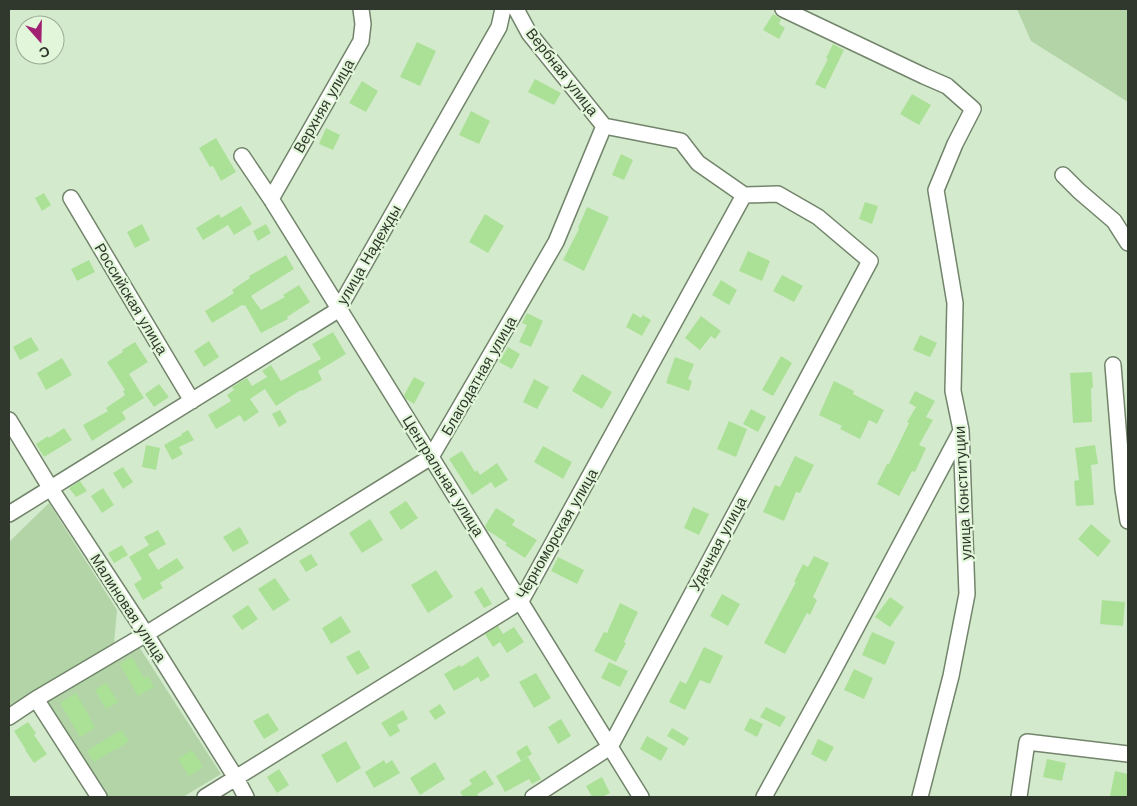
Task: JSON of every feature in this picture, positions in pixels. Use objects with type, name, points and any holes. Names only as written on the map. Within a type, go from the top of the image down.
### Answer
[{"type":"street","name":"Верхняя улица","points":[[271,200],[361,42],[364,24],[360,9]]},
{"type":"street","name":"улица Надежды","points":[[9,514],[338,310],[499,27],[503,9]]},
{"type":"street","name":"Вербная улица","points":[[516,9],[529,33],[604,126],[681,141],[698,163],[744,195]]},
{"type":"street","name":"улица Конституции","points":[[784,9],[947,86],[973,110],[955,144],[936,190],[955,303],[952,391],[961,430],[967,594],[951,676],[920,797]]},
{"type":"street","name":"Благодатная улица","points":[[9,717],[431,457],[556,242],[604,126]]},
{"type":"street","name":"Центральная улица","points":[[242,156],[641,797]]},
{"type":"street","points":[[1063,175],[1114,221],[1128,243]]},
{"type":"street","name":"Удачная улица","points":[[533,797],[610,747],[870,261],[818,217],[778,194],[744,195]]},
{"type":"street","name":"Черноморская улица","points":[[205,797],[520,602],[744,195]]},
{"type":"street","name":"Российская улица","points":[[71,198],[192,401]]},
{"type":"street","points":[[1113,365],[1123,489],[1128,521]]},
{"type":"street","name":"Малиновая улица","points":[[9,420],[146,634],[246,797]]},
{"type":"street","points":[[764,797],[961,430]]},
{"type":"street","points":[[36,699],[99,797]]},
{"type":"street","points":[[1019,797],[1027,742],[1128,754]]},
{"type":"green space","points":[[1017,9],[1128,9],[1128,102],[1031,41]]},
{"type":"green space","points":[[49,503],[117,610],[114,643],[9,707],[9,542]]},
{"type":"green space","points":[[134,639],[221,774],[183,797],[106,797],[41,701]]},
{"type":"building","points":[[773,14],[781,19],[779,24],[785,28],[779,39],[763,30]]},
{"type":"building","points":[[417,42],[436,51],[420,86],[400,77]]},
{"type":"building","points":[[833,44],[844,50],[825,89],[815,84],[828,59],[826,58]]},
{"type":"building","points":[[535,79],[561,93],[554,105],[528,92]]},
{"type":"building","points":[[362,81],[378,91],[366,112],[349,103]]},
{"type":"building","points":[[912,94],[931,105],[919,125],[900,114]]},
{"type":"building","points":[[471,111],[490,121],[479,144],[459,135]]},
{"type":"building","points":[[326,128],[340,135],[333,150],[319,144]]},
{"type":"building","points":[[216,138],[236,172],[221,181],[213,166],[210,167],[199,148]]},
{"type":"building","points":[[621,154],[633,160],[624,180],[612,175]]},
{"type":"building","points":[[44,193],[51,205],[42,211],[35,198]]},
{"type":"building","points":[[865,202],[878,206],[872,224],[859,219]]},
{"type":"building","points":[[241,206],[252,224],[234,235],[228,225],[203,240],[196,228],[219,214],[221,218]]},
{"type":"building","points":[[587,207],[609,217],[584,271],[563,260],[579,229]]},
{"type":"building","points":[[485,214],[504,226],[488,253],[469,242]]},
{"type":"building","points":[[142,224],[150,240],[135,248],[127,232]]},
{"type":"building","points":[[266,224],[271,233],[258,241],[253,231]]},
{"type":"building","points":[[748,251],[770,261],[762,281],[739,271]]},
{"type":"building","points":[[286,255],[294,269],[251,296],[261,310],[285,297],[283,295],[299,285],[310,302],[287,317],[288,319],[261,333],[245,305],[212,323],[205,311],[234,293],[232,290],[250,278],[249,276]]},
{"type":"building","points":[[89,260],[95,272],[77,281],[71,269]]},
{"type":"building","points":[[782,275],[803,286],[794,302],[773,291]]},
{"type":"building","points":[[721,280],[737,290],[729,305],[712,295]]},
{"type":"building","points":[[527,313],[543,321],[531,347],[519,342],[527,325],[522,323]]},
{"type":"building","points":[[633,313],[641,318],[643,315],[651,320],[642,336],[626,327]]},
{"type":"building","points":[[701,316],[721,331],[715,339],[711,336],[700,350],[685,338]]},
{"type":"building","points":[[333,332],[346,354],[318,371],[322,380],[301,390],[276,406],[265,389],[250,399],[259,412],[244,422],[240,415],[216,429],[208,415],[231,401],[227,395],[234,390],[232,387],[247,378],[252,386],[267,377],[262,371],[271,365],[281,381],[321,359],[312,344]]},
{"type":"building","points":[[920,335],[937,343],[930,357],[913,350]]},
{"type":"building","points":[[31,337],[39,350],[20,360],[13,347]]},
{"type":"building","points":[[209,341],[219,357],[204,367],[194,351]]},
{"type":"building","points":[[135,342],[148,362],[129,374],[144,398],[122,412],[126,419],[92,441],[83,425],[108,411],[106,408],[125,395],[123,391],[125,390],[107,362]]},
{"type":"building","points":[[508,347],[520,354],[512,369],[499,362]]},
{"type":"building","points":[[781,356],[792,363],[773,396],[762,390]]},
{"type":"building","points":[[675,357],[694,364],[688,379],[692,381],[689,391],[666,383]]},
{"type":"building","points":[[62,358],[72,375],[46,390],[37,373]]},
{"type":"building","points":[[1092,372],[1092,422],[1073,423],[1070,373]]},
{"type":"building","points":[[582,374],[612,392],[602,409],[572,391]]},
{"type":"building","points":[[414,377],[425,383],[414,404],[406,399],[404,395]]},
{"type":"building","points":[[534,379],[549,387],[537,409],[523,402]]},
{"type":"building","points":[[834,381],[854,391],[853,394],[884,410],[877,424],[869,420],[860,439],[840,429],[842,426],[819,415]]},
{"type":"building","points":[[159,384],[169,397],[154,407],[145,394]]},
{"type":"building","points":[[915,391],[935,401],[926,417],[933,420],[919,445],[926,448],[915,472],[912,471],[899,496],[877,484],[887,464],[889,464],[909,423],[907,422],[916,407],[909,403]]},
{"type":"building","points":[[751,409],[766,417],[758,432],[743,424]]},
{"type":"building","points":[[280,410],[287,422],[279,427],[272,414]]},
{"type":"building","points":[[729,421],[747,429],[736,457],[717,449]]},
{"type":"building","points":[[64,428],[72,440],[44,457],[36,444]]},
{"type":"building","points":[[188,430],[194,440],[179,447],[183,454],[172,460],[164,445]]},
{"type":"building","points":[[146,445],[160,448],[156,470],[142,467]]},
{"type":"building","points":[[1095,445],[1098,464],[1091,465],[1094,505],[1076,506],[1074,481],[1079,480],[1075,448]]},
{"type":"building","points":[[543,446],[572,462],[563,479],[534,462]]},
{"type":"building","points":[[462,451],[475,472],[477,470],[480,475],[497,463],[508,480],[495,488],[491,482],[472,495],[449,459]]},
{"type":"building","points":[[795,456],[814,465],[800,493],[796,492],[784,521],[763,512],[775,485],[780,487]]},
{"type":"building","points":[[123,467],[133,482],[123,489],[113,473]]},
{"type":"building","points":[[80,481],[87,491],[76,497],[69,488]]},
{"type":"building","points":[[103,488],[114,505],[102,513],[91,496]]},
{"type":"building","points":[[406,501],[418,518],[401,530],[389,512]]},
{"type":"building","points":[[693,507],[709,514],[699,535],[684,528]]},
{"type":"building","points":[[496,508],[515,520],[512,525],[537,540],[525,558],[487,530],[485,526]]},
{"type":"building","points":[[370,519],[383,540],[362,553],[349,533]]},
{"type":"building","points":[[1091,524],[1111,541],[1098,557],[1078,539]]},
{"type":"building","points":[[240,527],[249,543],[233,552],[223,537]]},
{"type":"building","points":[[158,530],[166,544],[148,554],[158,570],[177,558],[184,568],[160,583],[163,588],[143,600],[134,584],[142,579],[129,557],[149,545],[144,537]]},
{"type":"building","points":[[122,545],[128,555],[114,563],[108,553]]},
{"type":"building","points":[[311,554],[318,565],[306,572],[299,561]]},
{"type":"building","points":[[814,556],[829,563],[813,597],[817,600],[810,615],[807,613],[785,654],[764,643],[796,582],[794,582],[803,564],[808,567]]},
{"type":"building","points":[[558,557],[584,570],[577,584],[551,571]]},
{"type":"building","points":[[436,570],[453,597],[428,613],[411,585]]},
{"type":"building","points":[[275,578],[290,600],[273,611],[258,589]]},
{"type":"building","points":[[482,587],[492,604],[484,608],[474,592]]},
{"type":"building","points":[[722,594],[740,604],[728,626],[710,616]]},
{"type":"building","points":[[890,597],[904,607],[890,627],[875,617]]},
{"type":"building","points":[[1102,600],[1125,602],[1123,626],[1100,624]]},
{"type":"building","points":[[620,603],[638,612],[624,642],[626,643],[616,662],[594,651],[604,632],[607,633]]},
{"type":"building","points":[[248,605],[258,619],[242,630],[232,616]]},
{"type":"building","points":[[341,616],[351,632],[331,644],[322,628]]},
{"type":"building","points":[[498,626],[503,634],[514,627],[524,642],[507,653],[500,642],[493,647],[485,634]]},
{"type":"building","points":[[872,632],[895,642],[885,665],[862,655]]},
{"type":"building","points":[[704,647],[723,656],[710,684],[700,680],[685,710],[669,702],[680,681],[686,684]]},
{"type":"building","points":[[359,650],[370,668],[357,675],[346,657]]},
{"type":"building","points":[[478,656],[490,676],[481,682],[478,677],[454,691],[444,674],[460,665],[461,667]]},
{"type":"building","points":[[132,657],[144,678],[148,676],[154,687],[138,696],[120,664]]},
{"type":"building","points":[[609,662],[628,671],[620,687],[601,678]]},
{"type":"building","points":[[854,669],[873,678],[864,699],[844,690]]},
{"type":"building","points":[[536,673],[551,698],[534,708],[519,682]]},
{"type":"building","points":[[106,683],[118,702],[106,709],[95,690]]},
{"type":"building","points":[[76,693],[95,728],[80,737],[60,703]]},
{"type":"building","points":[[440,704],[446,713],[435,720],[429,711]]},
{"type":"building","points":[[766,707],[786,717],[780,727],[760,717]]},
{"type":"building","points":[[403,710],[408,719],[397,725],[400,731],[390,737],[381,723]]},
{"type":"building","points":[[268,713],[279,730],[264,739],[253,721]]},
{"type":"building","points":[[750,718],[763,724],[757,737],[744,730]]},
{"type":"building","points":[[561,719],[571,736],[558,744],[548,727]]},
{"type":"building","points":[[28,722],[47,754],[34,763],[14,731]]},
{"type":"building","points":[[672,728],[689,738],[684,746],[667,736]]},
{"type":"building","points":[[121,730],[129,741],[94,762],[87,751]]},
{"type":"building","points":[[647,736],[668,748],[661,761],[640,749]]},
{"type":"building","points":[[818,739],[834,747],[826,762],[811,754]]},
{"type":"building","points":[[346,741],[361,768],[337,783],[321,755]]},
{"type":"building","points":[[527,745],[532,754],[521,761],[516,752]]},
{"type":"building","points":[[192,750],[203,767],[189,776],[178,759]]},
{"type":"building","points":[[528,757],[541,779],[532,784],[529,779],[505,792],[496,776]]},
{"type":"building","points":[[1047,759],[1066,763],[1062,781],[1043,777]]},
{"type":"building","points":[[384,760],[386,764],[392,760],[400,773],[374,788],[365,772]]},
{"type":"building","points":[[435,762],[445,779],[420,795],[410,778]]},
{"type":"building","points":[[279,769],[289,785],[277,793],[267,777]]},
{"type":"building","points":[[485,770],[494,784],[477,794],[479,797],[463,797],[460,792],[472,784],[469,780]]},
{"type":"building","points":[[1115,771],[1128,774],[1128,797],[1110,796]]},
{"type":"building","points":[[602,777],[610,793],[602,797],[592,797],[586,786]]}]
